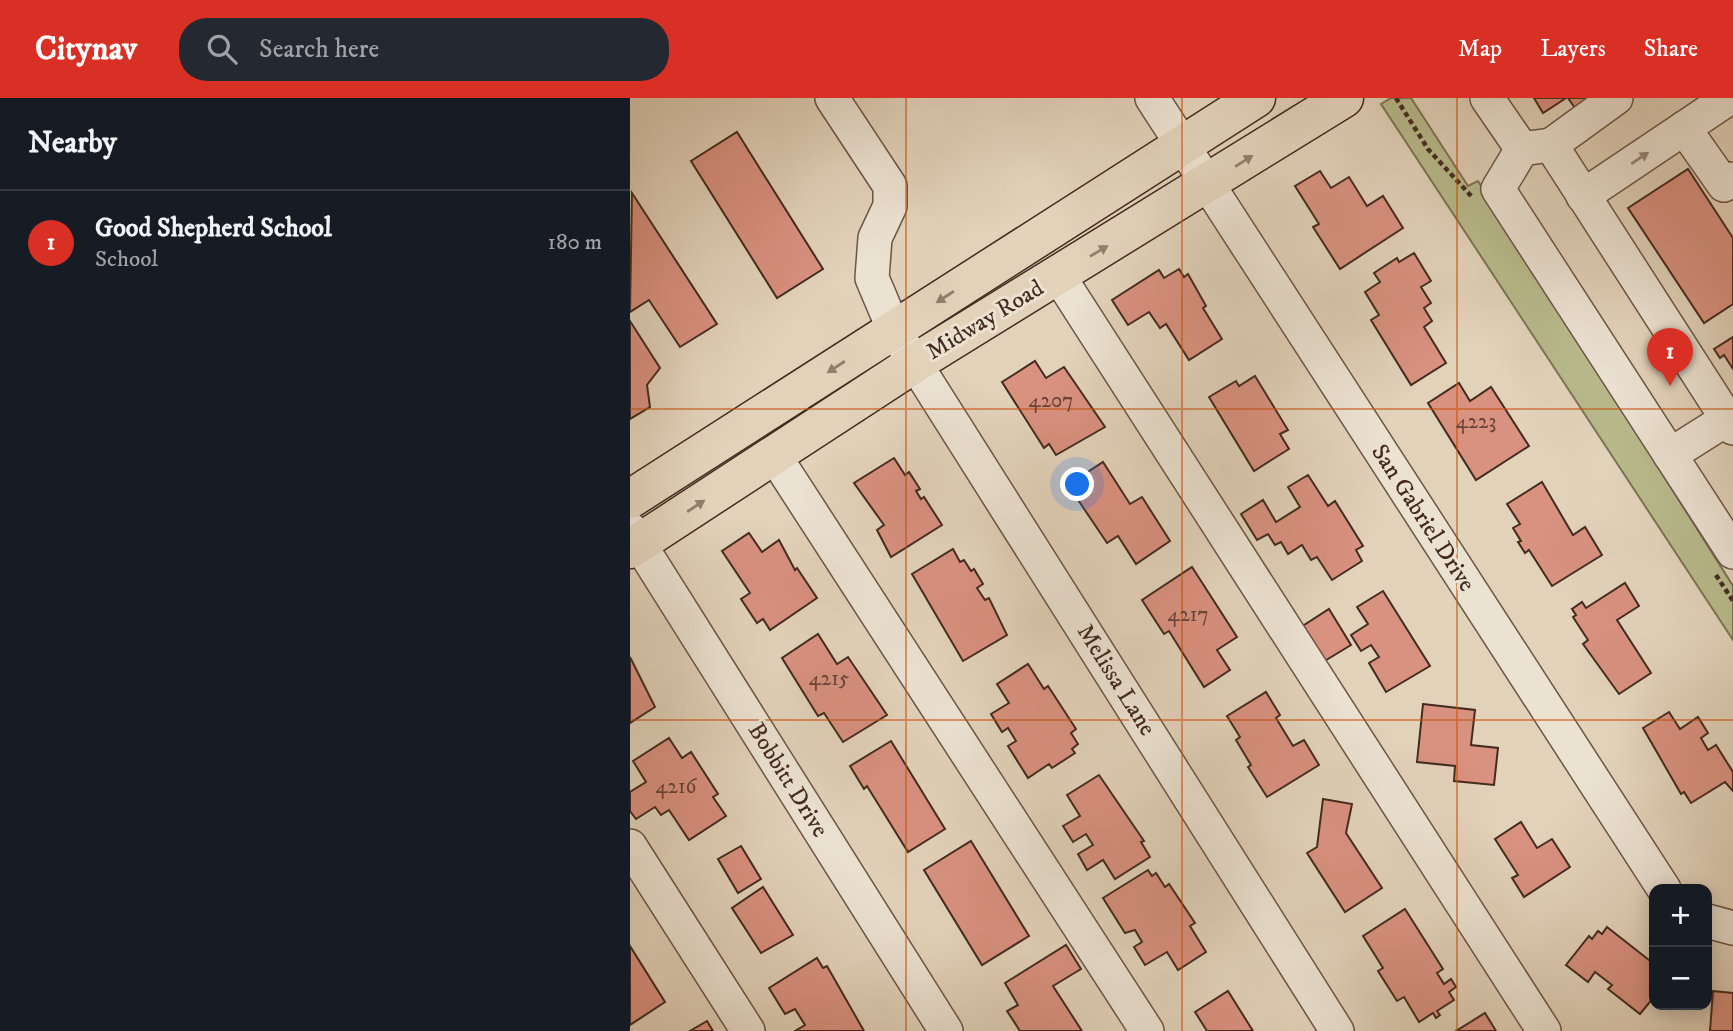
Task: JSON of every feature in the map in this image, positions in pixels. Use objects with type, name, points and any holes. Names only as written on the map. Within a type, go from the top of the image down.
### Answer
[{"type":"main road","name":"Midway Road","points":[[630,499],[1256,98]]},
{"type":"main road","name":"Midway Road","points":[[633,540],[774,455],[915,363],[1344,98]]},
{"type":"street","name":"Melissa Lane","points":[[832,98],[890,186],[890,206],[875,238],[872,278],[894,330],[1337,1031]]},
{"type":"street","name":"San Gabriel Drive","points":[[1152,98],[1661,884]]},
{"type":"street","points":[[1487,98],[1583,196],[1730,423],[1670,455]]},
{"type":"street","points":[[1616,98],[1537,147],[1498,189],[1733,552]]},
{"type":"street","points":[[1583,196],[1729,98]]},
{"type":"street","points":[[1685,128],[1724,185],[1733,178]]},
{"type":"street","points":[[1058,275],[1544,1031]]},
{"type":"street","points":[[774,455],[1146,1031]]},
{"type":"street","name":"Bobbitt Drive","points":[[633,540],[946,1031]]},
{"type":"street","points":[[630,845],[748,1031]]},
{"type":"street","points":[[1712,922],[1733,928]]},
{"type":"green space","points":[[1391,98],[1411,98],[1468,186],[1478,181],[1733,586],[1733,640],[1381,104]]},
{"type":"building","points":[[1534,98],[1566,98],[1543,113]]},
{"type":"building","points":[[1568,98],[1591,98],[1575,108]]},
{"type":"building","points":[[737,132],[823,269],[777,298],[691,161]]},
{"type":"building","points":[[1688,169],[1733,238],[1733,304],[1704,323],[1628,208]]},
{"type":"building","points":[[1320,171],[1331,188],[1349,177],[1367,206],[1383,196],[1403,228],[1340,269],[1313,227],[1319,224],[1295,186]]},
{"type":"building","points":[[632,193],[717,324],[680,347],[649,300],[630,312]]},
{"type":"building","points":[[1414,253],[1431,281],[1421,287],[1431,303],[1424,308],[1432,321],[1424,327],[1446,363],[1411,385],[1371,320],[1379,315],[1365,292],[1380,282],[1374,273],[1397,258],[1399,262]]},
{"type":"building","points":[[1179,269],[1184,277],[1188,274],[1206,306],[1203,308],[1222,339],[1189,360],[1166,324],[1160,328],[1149,312],[1128,325],[1112,300],[1159,270],[1164,278]]},
{"type":"building","points":[[630,321],[660,368],[647,385],[650,407],[630,419]]},
{"type":"building","points":[[1733,337],[1733,369],[1724,355],[1720,358],[1714,349]]},
{"type":"building","points":[[1035,361],[1046,378],[1064,367],[1105,427],[1056,455],[1049,444],[1044,448],[1002,382]]},
{"type":"building","points":[[1255,376],[1288,430],[1280,434],[1289,449],[1254,471],[1209,397],[1236,381],[1239,386]]},
{"type":"building","points":[[1459,383],[1470,401],[1491,387],[1529,446],[1476,480],[1428,403]]},
{"type":"building","points":[[894,458],[905,475],[909,472],[920,489],[916,491],[921,499],[924,497],[942,525],[891,557],[877,530],[884,525],[854,483]]},
{"type":"building","points":[[1103,462],[1130,504],[1142,497],[1170,541],[1136,564],[1118,536],[1107,543],[1068,485]]},
{"type":"building","points":[[1308,475],[1328,506],[1335,501],[1363,546],[1356,550],[1362,561],[1332,580],[1317,557],[1311,560],[1302,545],[1288,554],[1281,542],[1275,545],[1268,534],[1257,540],[1241,514],[1263,500],[1276,522],[1300,507],[1288,487]]},
{"type":"building","points":[[1542,482],[1573,535],[1585,527],[1602,555],[1552,586],[1529,550],[1525,553],[1518,542],[1521,541],[1513,528],[1520,524],[1507,504]]},
{"type":"building","points":[[749,533],[762,552],[779,540],[795,570],[797,568],[817,598],[770,630],[763,619],[757,623],[741,599],[750,593],[722,551]]},
{"type":"building","points":[[953,549],[960,562],[964,560],[971,571],[974,569],[983,584],[977,588],[985,600],[989,598],[1007,635],[963,661],[912,574]]},
{"type":"building","points":[[1192,567],[1237,637],[1217,650],[1230,670],[1204,687],[1169,631],[1164,634],[1142,600]]},
{"type":"building","points":[[1625,583],[1639,606],[1617,620],[1651,673],[1619,694],[1583,644],[1588,640],[1573,617],[1576,615],[1572,609],[1582,602],[1586,608]]},
{"type":"building","points":[[1383,591],[1430,666],[1386,692],[1369,663],[1379,657],[1371,645],[1361,651],[1351,635],[1368,624],[1357,607]]},
{"type":"building","points":[[1329,609],[1351,645],[1323,662],[1301,627]]},
{"type":"building","points":[[818,634],[837,664],[848,657],[887,715],[843,742],[824,713],[818,716],[782,658]]},
{"type":"building","points":[[630,657],[655,707],[630,723]]},
{"type":"building","points":[[1028,664],[1044,689],[1048,686],[1076,729],[1071,733],[1078,744],[1072,749],[1075,753],[1052,768],[1049,764],[1028,778],[1008,746],[1016,741],[1008,728],[1002,732],[991,714],[1009,703],[997,684]]},
{"type":"building","points":[[1266,692],[1280,715],[1276,718],[1293,746],[1304,740],[1319,765],[1267,797],[1248,767],[1251,765],[1236,740],[1240,737],[1227,716]]},
{"type":"building","points":[[1423,704],[1475,710],[1471,745],[1498,748],[1494,785],[1454,781],[1455,766],[1417,762]]},
{"type":"building","points":[[1669,712],[1680,729],[1698,717],[1708,733],[1701,738],[1708,750],[1716,745],[1733,772],[1733,791],[1725,782],[1691,803],[1684,792],[1681,794],[1643,728]]},
{"type":"building","points":[[669,738],[682,758],[691,752],[718,794],[713,797],[726,816],[689,840],[669,810],[661,815],[655,807],[636,819],[630,811],[630,792],[646,782],[633,761]]},
{"type":"building","points":[[891,741],[945,829],[908,852],[867,786],[864,789],[850,766]]},
{"type":"building","points":[[1099,775],[1144,841],[1141,842],[1150,857],[1115,879],[1103,860],[1087,870],[1078,854],[1093,845],[1086,834],[1073,842],[1063,826],[1080,816],[1067,795]]},
{"type":"building","points":[[1323,799],[1352,804],[1346,833],[1382,888],[1345,912],[1307,853],[1317,847]]},
{"type":"building","points":[[1521,822],[1537,848],[1552,839],[1570,867],[1524,897],[1512,878],[1518,875],[1495,839]]},
{"type":"building","points":[[971,841],[1029,936],[982,965],[924,870]]},
{"type":"building","points":[[741,846],[761,879],[738,893],[718,859]]},
{"type":"building","points":[[1148,870],[1152,876],[1156,873],[1165,887],[1169,884],[1195,923],[1190,926],[1206,952],[1178,970],[1167,952],[1145,965],[1134,947],[1142,942],[1135,930],[1125,933],[1103,898]]},
{"type":"building","points":[[763,887],[793,935],[761,953],[732,908]]},
{"type":"building","points":[[1405,909],[1443,969],[1437,973],[1444,984],[1451,979],[1456,987],[1449,992],[1454,1000],[1437,1011],[1440,1015],[1436,1018],[1433,1013],[1419,1022],[1404,997],[1397,1001],[1378,971],[1383,968],[1363,936]]},
{"type":"building","points":[[1607,927],[1649,960],[1649,1003],[1640,1014],[1608,989],[1612,985],[1595,972],[1588,982],[1566,965],[1589,936],[1592,939],[1598,931],[1602,934]]},
{"type":"building","points":[[1066,945],[1081,969],[1053,986],[1082,1031],[1020,1031],[1007,1011],[1018,1005],[1005,983]]},
{"type":"building","points":[[630,946],[665,1002],[630,1025]]},
{"type":"building","points":[[817,958],[823,968],[827,966],[864,1031],[795,1031],[805,1025],[795,1009],[785,1014],[769,988]]},
{"type":"building","points":[[1228,991],[1253,1031],[1207,1031],[1195,1012]]},
{"type":"building","points":[[1713,991],[1733,993],[1733,1031],[1710,1031]]},
{"type":"building","points":[[1485,1013],[1496,1031],[1456,1031]]},
{"type":"building","points":[[707,1021],[713,1031],[690,1031]]},
{"type":"place","name":"Good Shepherd School","points":[[1670,386]]}]
